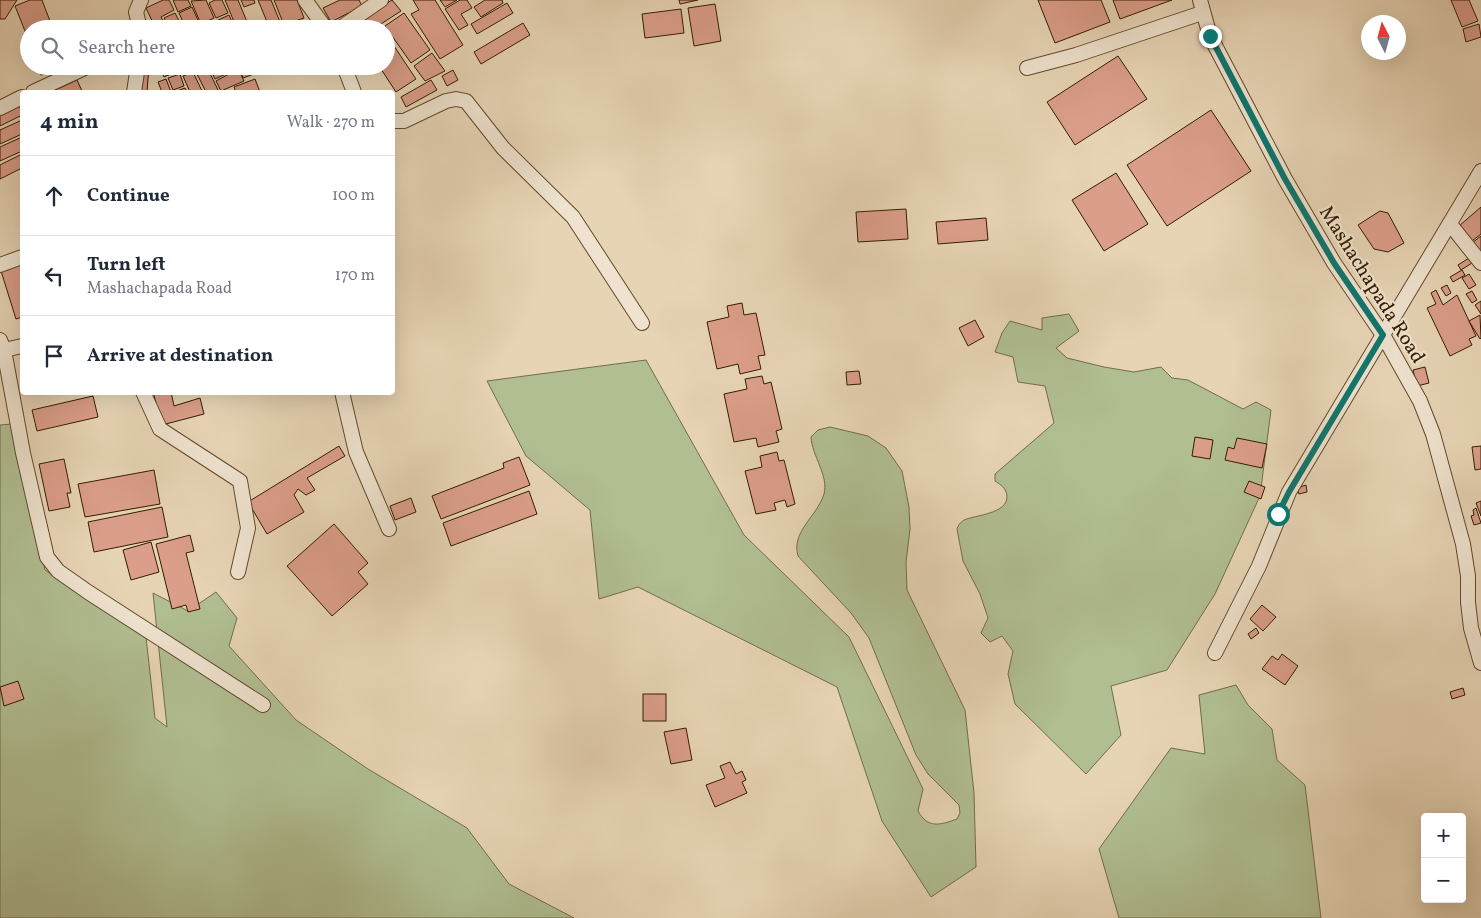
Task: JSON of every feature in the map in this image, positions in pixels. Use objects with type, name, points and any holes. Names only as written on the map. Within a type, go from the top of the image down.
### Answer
[{"type":"street","points":[[138,20],[136,12],[141,0]]},
{"type":"street","points":[[305,0],[319,20]]},
{"type":"street","points":[[351,20],[381,0]]},
{"type":"street","points":[[1027,68],[1076,56],[1201,6]]},
{"type":"street","name":"Mashachapada Road","points":[[1201,6],[1210,36],[1285,179],[1334,263],[1383,335],[1420,400],[1433,434],[1463,544],[1468,576],[1468,602],[1472,628],[1481,663]]},
{"type":"street","points":[[37,90],[70,75]]},
{"type":"street","points":[[134,90],[137,75]]},
{"type":"street","points":[[347,75],[353,90]]},
{"type":"street","points":[[0,108],[20,98]]},
{"type":"street","points":[[395,121],[404,120],[446,101],[456,99],[466,102],[503,148],[573,217],[642,323]]},
{"type":"street","points":[[1215,653],[1259,566],[1289,492],[1481,171]]},
{"type":"street","points":[[1450,224],[1481,263]]},
{"type":"street","points":[[0,264],[20,258]]},
{"type":"street","points":[[20,346],[2,345],[22,453],[47,558],[58,571],[88,592],[264,705]]},
{"type":"street","points":[[144,395],[160,429],[240,481],[248,528],[238,572]]},
{"type":"street","points":[[343,395],[356,452],[389,529]]},
{"type":"green space","points":[[1069,314],[1079,331],[1056,348],[1067,358],[1134,372],[1161,367],[1172,378],[1188,380],[1243,409],[1256,402],[1271,410],[1260,496],[1215,594],[1167,670],[1111,686],[1121,735],[1086,774],[1015,704],[1008,674],[1013,651],[1002,636],[990,642],[981,633],[988,618],[980,594],[963,561],[957,529],[964,520],[990,513],[1002,507],[1006,502],[1006,491],[995,481],[995,474],[1054,423],[1045,386],[1018,382],[1013,357],[995,352],[1002,333],[1010,321],[1042,330],[1042,318]]},
{"type":"green space","points":[[646,360],[744,535],[849,637],[923,789],[918,811],[926,821],[940,824],[957,819],[960,813],[959,805],[928,774],[916,755],[869,638],[851,613],[798,556],[797,547],[801,531],[821,502],[824,494],[824,480],[811,437],[818,430],[830,427],[868,436],[886,448],[902,471],[909,507],[910,529],[906,562],[907,590],[965,710],[974,793],[976,867],[931,897],[882,821],[837,687],[638,587],[599,599],[590,510],[526,456],[487,381]]},
{"type":"green space","points":[[12,424],[45,570],[146,637],[155,718],[167,727],[153,593],[188,611],[216,592],[237,618],[229,646],[296,720],[368,769],[467,828],[509,884],[574,918],[0,918],[0,425]]},
{"type":"green space","points":[[1236,685],[1248,705],[1272,729],[1277,760],[1305,785],[1321,918],[1119,918],[1099,849],[1171,748],[1205,754],[1199,695]]},
{"type":"building","points":[[0,0],[17,0],[5,19],[0,19]]},
{"type":"building","points":[[30,0],[42,0],[50,20],[21,20],[15,6]]},
{"type":"building","points":[[163,0],[169,0],[174,10],[161,17],[162,20],[152,20],[146,8]]},
{"type":"building","points":[[173,0],[188,0],[191,6],[178,12]]},
{"type":"building","points":[[206,0],[214,18],[199,20],[191,1]]},
{"type":"building","points":[[215,0],[222,0],[228,13],[216,18],[209,3]]},
{"type":"building","points":[[225,0],[238,0],[246,20],[233,20]]},
{"type":"building","points":[[241,0],[254,0],[255,3],[244,7]]},
{"type":"building","points":[[258,0],[271,0],[279,20],[266,20]]},
{"type":"building","points":[[274,0],[297,0],[304,18],[282,20]]},
{"type":"building","points":[[340,0],[359,0],[362,6],[335,20],[330,20],[323,8]]},
{"type":"building","points":[[392,0],[401,11],[387,20],[360,20]]},
{"type":"building","points":[[413,0],[435,0],[463,45],[440,59],[411,14],[419,10]]},
{"type":"building","points":[[440,0],[457,0],[445,7]]},
{"type":"building","points":[[460,0],[467,0],[472,8],[461,14],[468,25],[459,30],[445,9]]},
{"type":"building","points":[[485,0],[502,0],[503,3],[481,17],[474,7]]},
{"type":"building","points":[[679,0],[698,0],[680,4]]},
{"type":"building","points":[[1038,0],[1101,0],[1110,22],[1055,43]]},
{"type":"building","points":[[1113,0],[1172,0],[1120,19]]},
{"type":"building","points":[[1451,0],[1469,0],[1478,21],[1462,27]]},
{"type":"building","points":[[507,3],[513,13],[477,34],[471,24]]},
{"type":"building","points":[[715,4],[721,41],[694,46],[688,8]]},
{"type":"building","points":[[192,7],[198,20],[182,20],[179,13]]},
{"type":"building","points":[[681,9],[684,33],[645,38],[642,14]]},
{"type":"building","points":[[175,13],[178,20],[165,20],[164,18]]},
{"type":"building","points":[[404,13],[430,50],[411,63],[395,40],[394,20]]},
{"type":"building","points":[[229,15],[231,20],[218,20]]},
{"type":"building","points":[[523,23],[530,35],[481,64],[474,52]]},
{"type":"building","points":[[1479,24],[1481,37],[1466,42],[1463,29]]},
{"type":"building","points":[[395,48],[416,79],[396,92],[385,75],[395,75]]},
{"type":"building","points":[[432,53],[445,71],[425,81],[414,66]]},
{"type":"building","points":[[1118,56],[1147,99],[1075,145],[1047,102]]},
{"type":"building","points":[[453,70],[458,80],[447,86],[442,76]]},
{"type":"building","points":[[138,75],[148,75],[147,90],[137,90]]},
{"type":"building","points":[[180,75],[184,86],[173,90],[168,78]]},
{"type":"building","points":[[194,75],[202,90],[189,90],[183,76]]},
{"type":"building","points":[[198,75],[211,75],[218,90],[205,90]]},
{"type":"building","points":[[213,75],[224,75],[215,79]]},
{"type":"building","points":[[227,75],[241,75],[244,81],[220,90],[216,81]]},
{"type":"building","points":[[166,79],[170,90],[161,90],[158,82]]},
{"type":"building","points":[[255,79],[259,90],[235,90],[234,87]]},
{"type":"building","points":[[77,80],[82,90],[55,90]]},
{"type":"building","points":[[431,80],[437,90],[406,107],[401,97]]},
{"type":"building","points":[[19,103],[20,116],[0,126],[0,112]]},
{"type":"building","points":[[1211,110],[1251,171],[1167,226],[1127,165]]},
{"type":"building","points":[[20,121],[20,135],[0,144],[0,130]]},
{"type":"building","points":[[20,138],[20,152],[0,161],[0,147]]},
{"type":"building","points":[[20,155],[20,169],[0,179],[0,165]]},
{"type":"building","points":[[1116,173],[1148,224],[1104,251],[1072,200]]},
{"type":"building","points":[[1481,207],[1481,234],[1472,241],[1459,226]]},
{"type":"building","points":[[906,209],[908,239],[858,242],[856,212]]},
{"type":"building","points":[[1380,211],[1388,213],[1404,243],[1388,252],[1374,249],[1358,225]]},
{"type":"building","points":[[986,218],[988,240],[938,244],[936,222]]},
{"type":"building","points":[[1481,236],[1481,254],[1472,243]]},
{"type":"building","points":[[1469,258],[1472,263],[1461,270],[1458,265]]},
{"type":"building","points":[[20,264],[20,318],[16,319],[1,271]]},
{"type":"building","points":[[1462,270],[1465,275],[1453,282],[1450,277]]},
{"type":"building","points":[[1469,274],[1476,285],[1469,289],[1462,278]]},
{"type":"building","points":[[1447,285],[1451,293],[1446,296],[1441,288]]},
{"type":"building","points":[[1436,290],[1443,305],[1457,295],[1476,336],[1469,339],[1472,345],[1450,356],[1427,308],[1436,304],[1431,293]]},
{"type":"building","points":[[1472,291],[1477,300],[1472,303],[1466,294]]},
{"type":"building","points":[[1481,301],[1481,314],[1475,305]]},
{"type":"building","points":[[742,303],[744,315],[756,313],[765,355],[758,356],[761,369],[740,374],[738,364],[717,369],[707,322],[729,317],[727,306]]},
{"type":"building","points":[[1480,315],[1481,338],[1480,339],[1469,321]]},
{"type":"building","points":[[975,320],[984,337],[968,346],[959,328]]},
{"type":"building","points":[[1425,367],[1429,383],[1417,386],[1413,370]]},
{"type":"building","points":[[859,371],[861,384],[847,385],[846,372]]},
{"type":"building","points":[[762,376],[764,384],[771,382],[782,429],[776,431],[779,442],[758,447],[756,438],[734,442],[724,394],[747,389],[745,379]]},
{"type":"building","points":[[154,395],[172,395],[174,406],[200,398],[204,414],[162,425]]},
{"type":"building","points":[[93,396],[98,417],[37,431],[32,410]]},
{"type":"building","points":[[1195,437],[1213,440],[1210,459],[1192,456]]},
{"type":"building","points":[[1237,438],[1267,444],[1262,468],[1225,460],[1228,447],[1234,449]]},
{"type":"building","points":[[339,446],[345,456],[307,478],[315,490],[306,495],[298,489],[294,495],[304,512],[267,534],[248,502]]},
{"type":"building","points":[[1481,446],[1481,469],[1475,470],[1472,447]]},
{"type":"building","points":[[777,452],[779,461],[784,460],[795,504],[787,507],[785,500],[774,503],[776,510],[756,514],[745,471],[762,467],[760,456]]},
{"type":"building","points":[[519,457],[530,485],[441,519],[432,496],[504,468],[503,463]]},
{"type":"building","points":[[64,459],[71,493],[67,493],[70,507],[49,511],[39,464]]},
{"type":"building","points":[[154,470],[160,504],[85,517],[78,484]]},
{"type":"building","points":[[1249,481],[1265,487],[1261,499],[1244,492]]},
{"type":"building","points":[[1306,485],[1307,492],[1299,494],[1297,488]]},
{"type":"building","points":[[529,491],[537,514],[451,546],[443,523]]},
{"type":"building","points":[[411,498],[416,512],[395,520],[390,506]]},
{"type":"building","points":[[1481,501],[1481,516],[1476,503]]},
{"type":"building","points":[[162,507],[168,537],[94,552],[88,522]]},
{"type":"building","points":[[1476,508],[1481,523],[1474,525],[1471,516],[1474,515],[1473,510]]},
{"type":"building","points":[[334,524],[368,563],[358,572],[368,584],[332,616],[287,566]]},
{"type":"building","points":[[190,535],[194,551],[186,553],[200,609],[188,612],[186,605],[172,609],[156,544]]},
{"type":"building","points":[[151,542],[159,572],[131,580],[123,550]]},
{"type":"building","points":[[1262,605],[1276,617],[1263,631],[1250,619]]},
{"type":"building","points":[[1256,628],[1259,633],[1251,639],[1248,634]]},
{"type":"building","points":[[1282,654],[1298,666],[1285,685],[1262,669],[1272,656],[1278,660]]},
{"type":"building","points":[[18,681],[24,699],[4,706],[0,687]]},
{"type":"building","points":[[1463,688],[1465,695],[1452,699],[1450,692]]},
{"type":"building","points":[[643,694],[666,694],[666,721],[643,721]]},
{"type":"building","points":[[686,728],[692,760],[671,764],[664,732]]},
{"type":"building","points":[[730,762],[736,774],[742,771],[746,780],[742,782],[747,793],[715,807],[706,785],[725,778],[720,766]]},
{"type":"route","points":[[1210,36],[1285,179],[1334,263],[1383,335],[1289,492],[1278,514]]}]
